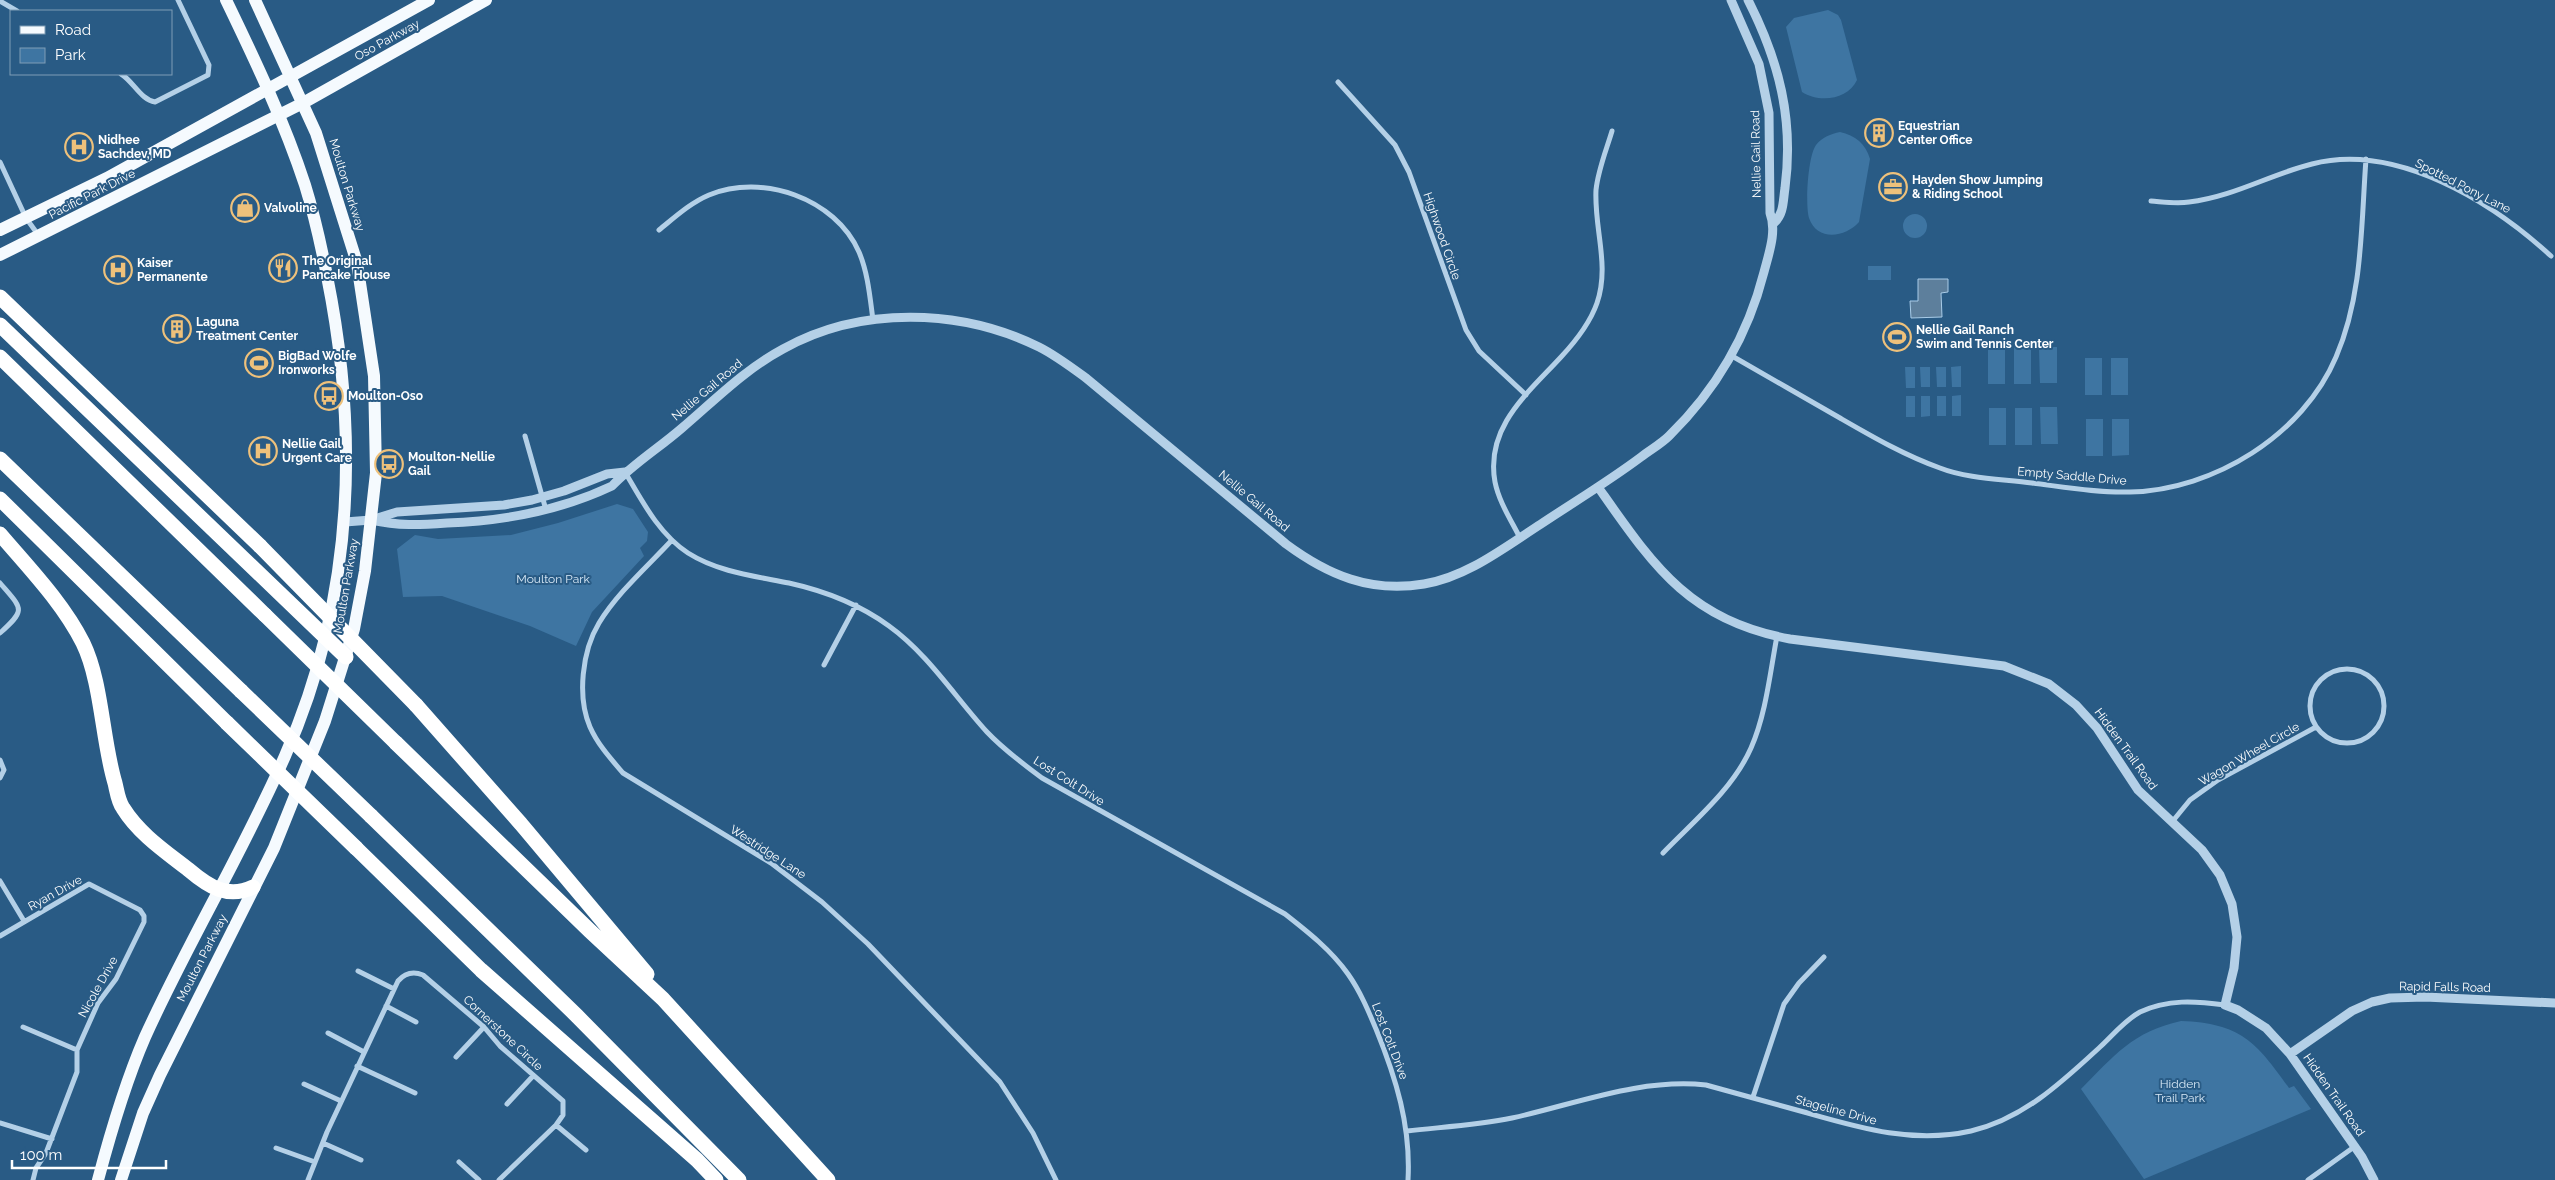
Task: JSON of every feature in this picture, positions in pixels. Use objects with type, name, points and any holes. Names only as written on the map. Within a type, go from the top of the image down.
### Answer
[{"type":"highway","points":[[0,296],[260,546],[416,705],[642,966],[664,998]]},
{"type":"highway","points":[[3,327],[346,657]]},
{"type":"highway","points":[[0,357],[590,931],[664,998],[828,1180]]},
{"type":"highway","points":[[0,459],[577,1016],[739,1180]]},
{"type":"highway","points":[[0,499],[481,970],[690,1154],[716,1180]]},
{"type":"highway","points":[[0,534],[43,585],[83,644],[97,690],[110,766],[122,807],[148,837],[199,879],[219,889],[237,893],[253,887]]},
{"type":"main road","name":"Moulton Parkway","points":[[98,1180],[115,1116],[143,1044],[265,798],[302,716],[325,638],[345,522],[346,407],[336,320],[319,237],[305,185],[279,116],[226,0]]},
{"type":"main road","name":"Moulton Parkway","points":[[121,1180],[143,1113],[292,806],[325,721],[354,629],[361,594],[371,520],[376,473],[374,376],[357,263],[328,166],[303,103],[255,0]]},
{"type":"main road","name":"Oso Parkway","points":[[291,76],[429,0]]},
{"type":"main road","name":"Oso Parkway","points":[[303,103],[486,0]]},
{"type":"main road","name":"Pacific Park Drive","points":[[0,230],[107,178],[291,76]]},
{"type":"main road","name":"Pacific Park Drive","points":[[0,255],[303,103]]},
{"type":"street","points":[[123,75],[130,79],[146,99],[155,102],[206,78],[210,72],[209,66],[178,0]]},
{"type":"street","name":"Nellie Gail Road","points":[[371,520],[396,526],[482,522],[546,510],[591,495],[612,486],[625,472],[663,444],[739,377],[761,362],[806,337],[872,320],[920,318],[963,322],[1000,332],[1039,347],[1086,378],[1286,544],[1322,569],[1336,575],[1385,586],[1424,584],[1466,570],[1520,538],[1668,438],[1697,406],[1732,356],[1753,310],[1767,262],[1774,223],[1770,213],[1769,113],[1759,64],[1731,0]]},
{"type":"street","name":"Nellie Gail Road","points":[[1748,0],[1776,64],[1787,113],[1788,163],[1781,217],[1774,223]]},
{"type":"street","points":[[0,1],[15,10]]},
{"type":"street","name":"Highwood Circle","points":[[1338,82],[1395,145],[1409,172],[1466,330],[1479,351],[1526,395]]},
{"type":"street","points":[[1520,538],[1500,500],[1495,482],[1496,445],[1502,425],[1511,411],[1571,346],[1596,305],[1602,284],[1604,262],[1596,190],[1601,164],[1612,132]]},
{"type":"street","name":"Spotted Pony Lane","points":[[2152,201],[2188,203],[2223,196],[2313,164],[2345,158],[2366,159],[2408,168],[2432,178],[2505,217],[2550,256]]},
{"type":"street","name":"Empty Saddle Drive","points":[[1732,356],[1905,455],[1943,470],[2090,490],[2130,492],[2164,488],[2197,480],[2236,462],[2262,446],[2288,425],[2309,401],[2336,359],[2353,303],[2366,159]]},
{"type":"street","points":[[0,162],[26,218],[39,236]]},
{"type":"street","points":[[659,230],[685,208],[709,195],[731,189],[754,187],[777,190],[800,197],[838,222],[859,252],[866,277],[872,320]]},
{"type":"street","points":[[526,436],[546,510]]},
{"type":"street","name":"Nellie Gail Road","points":[[345,522],[371,520],[397,512],[504,505],[542,498],[607,474],[625,472]]},
{"type":"street","name":"Lost Colt Drive","points":[[625,472],[644,504],[672,540],[686,552],[709,564],[733,572],[814,589],[856,605],[909,642],[988,733],[1016,759],[1042,778],[1285,914],[1310,933],[1348,974],[1364,1000],[1392,1069],[1407,1132],[1409,1152],[1408,1180]]},
{"type":"street","name":"Hidden Trail Road","points":[[1598,487],[1638,544],[1670,581],[1726,620],[1777,636],[2004,666],[2035,677],[2065,696],[2088,717],[2138,790],[2213,863],[2232,904],[2236,930],[2236,954],[2225,1005],[2238,1010],[2266,1028],[2290,1054],[2354,1147],[2374,1180]]},
{"type":"street","name":"Westridge Lane","points":[[672,540],[599,623],[587,653],[584,676],[584,701],[590,726],[602,746],[624,773],[771,863],[822,902],[868,944],[1000,1082],[1033,1133],[1056,1180]]},
{"type":"street","points":[[0,583],[17,603],[19,610],[17,617],[0,633]]},
{"type":"street","points":[[824,665],[856,605]]},
{"type":"street","points":[[1663,853],[1715,799],[1739,770],[1751,748],[1757,731],[1777,636]]},
{"type":"street","name":"Wagon Wheel Circle","points":[[2354,669],[2367,675],[2378,685],[2384,698],[2384,713],[2378,726],[2368,737],[2355,743],[2340,743],[2327,738],[2316,728],[2310,714],[2310,700],[2315,686],[2325,675],[2339,670],[2354,669]]},
{"type":"street","name":"Wagon Wheel Circle","points":[[2172,822],[2190,800],[2218,780],[2316,728]]},
{"type":"street","points":[[0,760],[4,770],[0,778]]},
{"type":"street","points":[[0,881],[24,921]]},
{"type":"street","name":"Ryan Drive","points":[[0,936],[89,884],[140,910],[144,916]]},
{"type":"street","name":"Nicole Drive","points":[[33,1180],[36,1168],[46,1153],[52,1139],[77,1072],[77,1050],[98,1003],[116,979],[140,930],[144,916]]},
{"type":"street","points":[[1753,1098],[1784,1004],[1799,983],[1824,957]]},
{"type":"street","points":[[358,971],[394,989]]},
{"type":"street","name":"Cornerstone Circle","points":[[308,1180],[341,1101],[394,989],[402,976],[410,973],[423,975],[484,1026],[500,1046],[563,1101],[563,1115],[556,1125],[502,1179]]},
{"type":"street","name":"Rapid Falls Road","points":[[2290,1054],[2352,1011],[2372,1002],[2390,998],[2425,997],[2555,1003]]},
{"type":"street","name":"Stageline Drive","points":[[1407,1132],[1511,1118],[1650,1084],[1682,1083],[1706,1085],[1888,1134],[1918,1137],[1973,1131],[2006,1119],[2031,1106],[2138,1013],[2169,1003],[2185,1001],[2225,1005]]},
{"type":"street","points":[[386,1006],[416,1022]]},
{"type":"street","points":[[456,1057],[484,1026]]},
{"type":"street","points":[[23,1027],[77,1050]]},
{"type":"street","points":[[328,1033],[364,1052]]},
{"type":"street","points":[[357,1066],[415,1093]]},
{"type":"street","points":[[507,1104],[534,1076]]},
{"type":"street","points":[[304,1084],[341,1101]]},
{"type":"street","points":[[0,1122],[52,1139]]},
{"type":"street","points":[[556,1125],[586,1150]]},
{"type":"street","points":[[323,1143],[361,1160]]},
{"type":"street","points":[[2308,1180],[2354,1147]]},
{"type":"street","points":[[276,1148],[315,1162]]},
{"type":"street","points":[[460,1162],[479,1180]]},
{"type":"green space","points":[[1828,10],[1838,15],[1841,20],[1857,80],[1847,92],[1833,98],[1816,98],[1802,92],[1786,27],[1794,18]]},
{"type":"green space","points":[[1840,132],[1850,135],[1859,141],[1866,149],[1870,159],[1859,222],[1847,231],[1832,235],[1818,231],[1809,218],[1807,202],[1808,180],[1811,159],[1816,145],[1827,136]]},
{"type":"green space","points":[[1915,214],[1923,218],[1927,226],[1923,234],[1915,238],[1907,234],[1903,226],[1907,218]]},
{"type":"green space","points":[[1868,266],[1891,266],[1891,280],[1868,280]]},
{"type":"green space","points":[[1988,347],[2005,347],[2005,384],[1988,384]]},
{"type":"green space","points":[[2014,347],[2031,347],[2031,384],[2014,384]]},
{"type":"green space","points":[[2039,347],[2057,347],[2057,383],[2040,383]]},
{"type":"green space","points":[[2085,358],[2102,358],[2102,395],[2085,395]]},
{"type":"green space","points":[[2111,358],[2128,358],[2128,395],[2111,395]]},
{"type":"green space","points":[[1961,366],[1961,387],[1952,387],[1951,367]]},
{"type":"green space","points":[[1905,367],[1915,367],[1915,388],[1906,388]]},
{"type":"green space","points":[[1920,367],[1930,367],[1930,387],[1921,387]]},
{"type":"green space","points":[[1936,367],[1946,367],[1946,387],[1937,387]]},
{"type":"green space","points":[[1961,395],[1961,416],[1952,416],[1952,396]]},
{"type":"green space","points":[[1906,396],[1915,396],[1915,417],[1906,417]]},
{"type":"green space","points":[[1921,396],[1930,396],[1930,416],[1921,417]]},
{"type":"green space","points":[[1937,396],[1946,396],[1946,416],[1937,416]]},
{"type":"green space","points":[[2040,407],[2057,407],[2058,444],[2041,444]]},
{"type":"green space","points":[[1989,408],[2006,408],[2006,445],[1989,445]]},
{"type":"green space","points":[[2015,408],[2032,408],[2032,445],[2015,445]]},
{"type":"green space","points":[[2086,419],[2103,419],[2103,456],[2086,456]]},
{"type":"green space","points":[[2112,419],[2129,419],[2129,455],[2112,456]]},
{"type":"green space","name":"Moulton Park","points":[[617,504],[633,509],[648,532],[647,541],[640,548],[644,556],[592,612],[576,646],[530,626],[442,596],[403,597],[397,549],[415,535],[438,539],[511,535],[558,523]]},
{"type":"green space","name":"Hidden Trail Park","points":[[2181,1021],[2219,1026],[2246,1038],[2267,1059],[2289,1088],[2294,1086],[2311,1109],[2144,1179],[2081,1089],[2125,1046],[2149,1031]]},
{"type":"shaded area","points":[[1918,279],[1948,279],[1948,292],[1941,293],[1942,317],[1911,318],[1910,301],[1918,301]]},
{"type":"place","name":"Equestrian Center Office","points":[[1879,133]]},
{"type":"place","name":"Nidhee Sachdev, MD","points":[[79,147]]},
{"type":"place","name":"Hayden Show Jumping & Riding School","points":[[1893,187]]},
{"type":"place","name":"Valvoline","points":[[245,208]]},
{"type":"place","name":"The Original Pancake House","points":[[283,268]]},
{"type":"place","name":"Kaiser Permanente","points":[[118,270]]},
{"type":"place","name":"Laguna Treatment Center","points":[[177,329]]},
{"type":"place","name":"Nellie Gail Ranch Swim and Tennis Center","points":[[1897,337]]},
{"type":"place","name":"BigBad Wolfe Ironworks","points":[[259,363]]},
{"type":"place","name":"Moulton-Oso","points":[[329,396]]},
{"type":"place","name":"Nellie Gail Urgent Care","points":[[263,451]]},
{"type":"place","name":"Moulton-Nellie Gail","points":[[389,464]]}]
